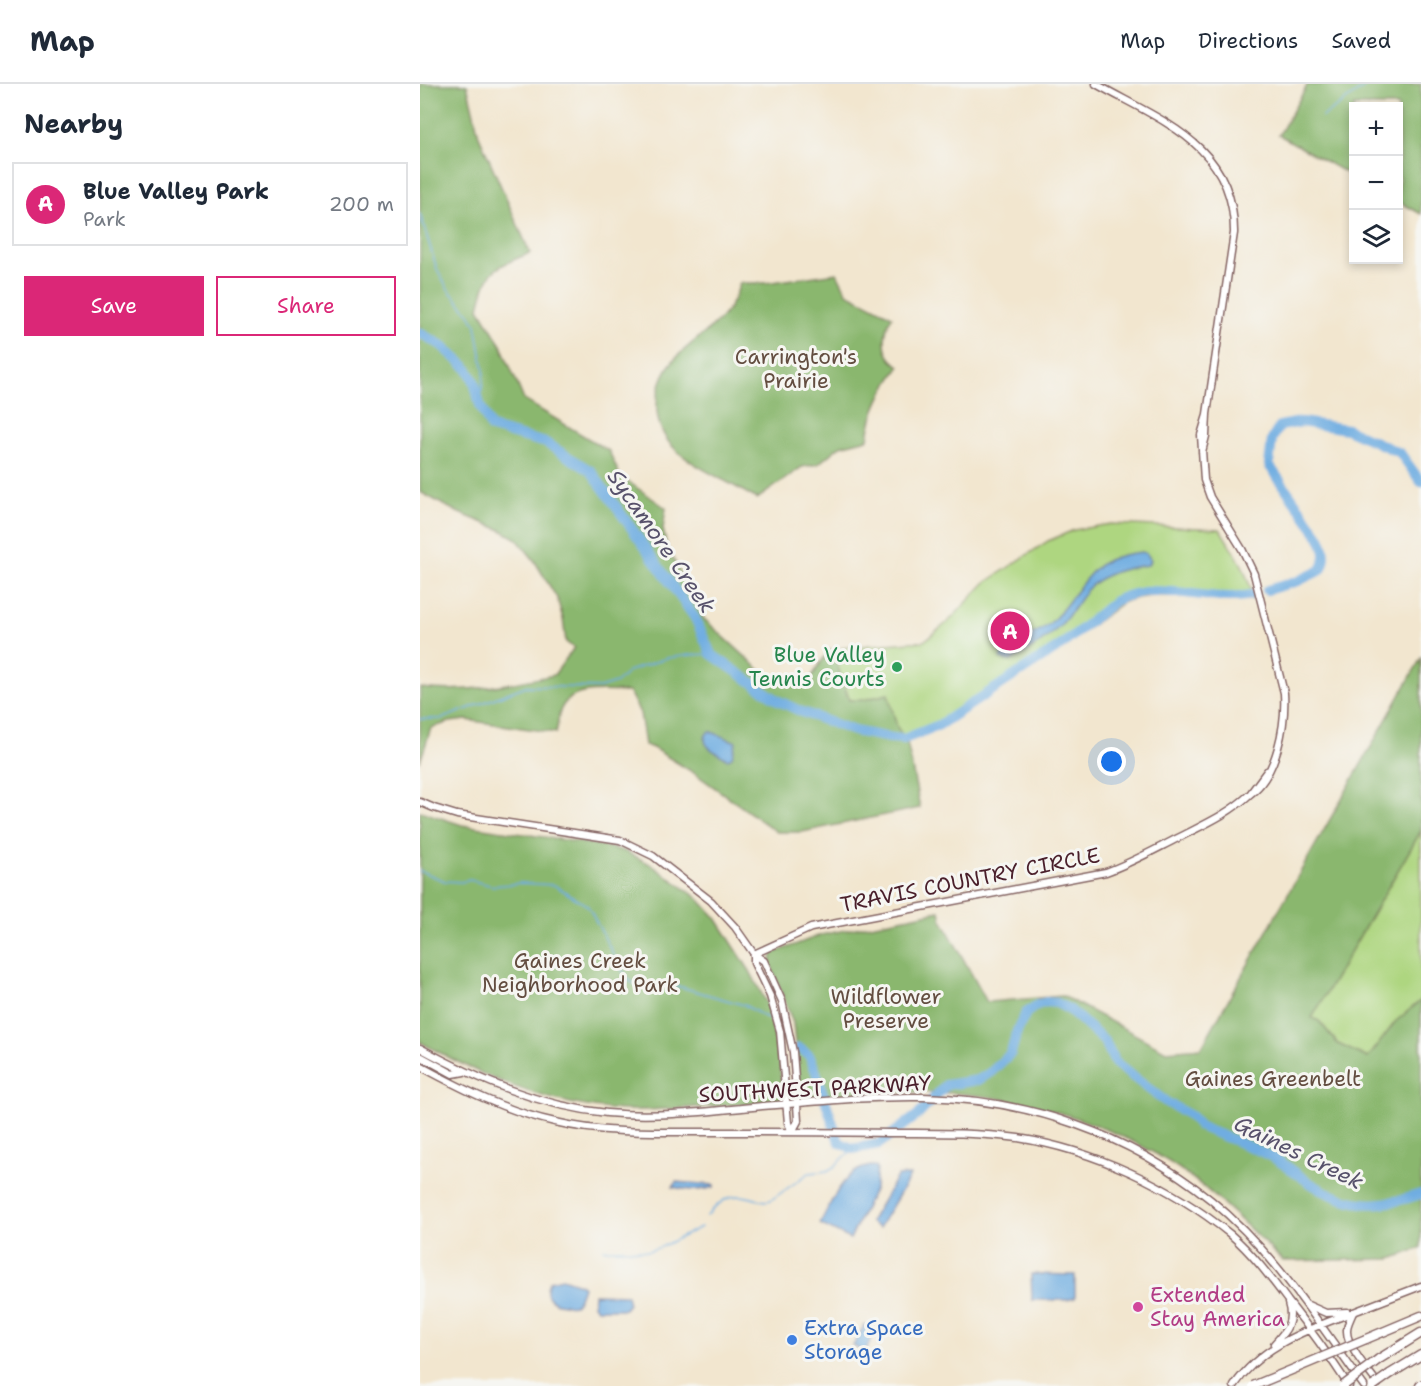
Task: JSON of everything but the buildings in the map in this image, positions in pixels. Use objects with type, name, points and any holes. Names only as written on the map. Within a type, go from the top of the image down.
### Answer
[{"type":"highway","points":[[1253,1386],[1421,1316]]},
{"type":"highway","points":[[1343,1386],[1379,1359],[1421,1333]]},
{"type":"highway","points":[[1373,1386],[1421,1355]]},
{"type":"main road","name":"TRAVIS COUNTRY CIRCLE","points":[[754,954],[812,928],[1106,872],[1139,858],[1236,806],[1250,794],[1267,771],[1275,755],[1282,734],[1284,705],[1281,681],[1254,574],[1208,492],[1202,472],[1201,435],[1207,414],[1234,233],[1230,196],[1212,159],[1198,145],[1096,84]]},
{"type":"main road","points":[[420,802],[457,815],[599,836],[633,846],[653,856],[701,892],[735,927],[754,954],[764,960],[782,1001],[793,1052],[797,1104],[798,1121],[792,1132]]},
{"type":"main road","points":[[754,954],[754,963],[770,996],[780,1031],[788,1123],[792,1132]]},
{"type":"main road","name":"SOUTHWEST PARKWAY","points":[[420,1048],[498,1087],[542,1101],[607,1113],[671,1114],[832,1101],[927,1097],[1020,1108],[1078,1125],[1119,1142],[1162,1166],[1192,1186],[1238,1224],[1281,1271],[1364,1386]]},
{"type":"main road","points":[[420,1056],[453,1074],[464,1072]]},
{"type":"main road","name":"SOUTHWEST PARKWAY","points":[[420,1066],[493,1103],[556,1123],[604,1130],[629,1132],[959,1132],[1020,1138],[1052,1145],[1118,1168],[1186,1203],[1231,1235],[1264,1268],[1350,1386]]},
{"type":"main road","points":[[1270,1349],[1320,1324],[1421,1286]]},
{"type":"main road","points":[[1234,1386],[1250,1366],[1270,1349],[1290,1324],[1291,1317],[1287,1300]]},
{"type":"main road","points":[[1303,1301],[1326,1313],[1353,1312]]},
{"type":"main road","points":[[1353,1312],[1347,1326],[1347,1337],[1354,1352],[1380,1386]]},
{"type":"green space","points":[[420,84],[467,84],[479,136],[530,253],[494,271],[486,284],[479,308],[501,345],[524,400],[609,451],[620,476],[666,508],[663,529],[667,547],[704,619],[769,678],[791,685],[807,684],[829,650],[832,650],[849,700],[862,700],[888,694],[897,727],[907,742],[920,808],[802,832],[777,832],[694,773],[645,745],[640,713],[629,692],[591,691],[573,696],[561,709],[556,733],[466,720],[431,728],[420,762],[420,688],[471,689],[554,675],[574,648],[566,642],[557,598],[534,560],[517,539],[459,513],[420,492]]},
{"type":"green space","points":[[1308,84],[1421,84],[1421,214],[1403,204],[1403,102],[1349,102],[1349,175],[1279,135]]},
{"type":"green space","name":"Carrington's Prairie","points":[[837,273],[847,293],[892,316],[885,344],[889,356],[900,366],[879,400],[872,418],[868,439],[840,446],[818,464],[802,467],[757,499],[695,464],[673,447],[665,437],[657,411],[658,394],[662,381],[673,361],[728,310],[740,283],[765,283]]},
{"type":"green space","points":[[1111,524],[1220,529],[1242,565],[1255,599],[1222,600],[1153,596],[1122,603],[1061,649],[949,723],[901,744],[863,739],[832,650],[924,641],[948,622],[985,583],[1048,541],[1074,530]]},
{"type":"green space","points":[[1421,658],[1421,831],[1312,1018],[1319,1021],[1338,1044],[1368,1058],[1395,1022],[1421,1000],[1421,1248],[1391,1259],[1283,1261],[1198,1182],[1166,1160],[1111,1131],[1051,1110],[990,1097],[958,1093],[881,1093],[804,1098],[800,1092],[793,1023],[770,962],[773,953],[821,935],[940,911],[942,920],[987,1002],[1063,996],[1166,1051],[1201,1048]]},
{"type":"green space","points":[[1421,799],[1421,1054],[1368,1058],[1338,1044],[1319,1021],[1233,990]]},
{"type":"green space","name":"Gaines Creek Neighborhood Park","points":[[420,811],[462,825],[598,845],[624,851],[650,864],[698,898],[716,918],[750,971],[768,1006],[780,1065],[782,1099],[758,1103],[657,1110],[622,1110],[568,1103],[492,1078],[420,1042]]},
{"type":"water","points":[[1142,552],[1147,554],[1151,560],[1148,565],[1122,570],[1098,580],[1085,592],[1060,626],[1048,636],[1010,661],[1000,659],[1009,648],[1049,624],[1098,566],[1115,558]]},
{"type":"water","points":[[709,731],[736,742],[732,757],[728,759],[706,744],[705,740]]},
{"type":"water","points":[[874,1166],[877,1168],[875,1188],[850,1239],[820,1224],[834,1196],[847,1179],[855,1172]]},
{"type":"water","points":[[910,1175],[879,1228],[870,1222],[896,1178]]},
{"type":"water","points":[[676,1182],[714,1185],[714,1187],[694,1190],[672,1187]]},
{"type":"water","points":[[1031,1274],[1075,1275],[1075,1298],[1032,1300]]},
{"type":"water","points":[[562,1278],[583,1287],[574,1305],[555,1302],[547,1294],[550,1281]]},
{"type":"water","points":[[594,1294],[627,1295],[629,1304],[625,1309],[597,1309],[593,1305]]},
{"type":"water","points":[[864,1326],[874,1328],[874,1333],[865,1352],[853,1346]]},
{"type":"waterway","points":[[1322,117],[1369,84]]},
{"type":"waterway","points":[[420,214],[437,269],[448,289],[476,325],[484,371],[480,405]]},
{"type":"waterway","name":"Sycamore Creek","points":[[420,333],[441,345],[467,368],[491,428],[546,443],[591,471],[695,618],[711,654],[779,701],[854,731],[904,739],[939,725],[1063,644],[1115,601],[1131,595],[1165,591],[1234,597],[1251,595]]},
{"type":"waterway","name":"Sycamore Creek","points":[[1267,590],[1298,581],[1321,570],[1325,557],[1319,536],[1269,465],[1272,439],[1280,426],[1301,422],[1347,429],[1400,453],[1421,482]]},
{"type":"waterway","points":[[420,719],[440,719],[526,686],[600,688],[616,683],[629,671],[667,658],[711,654]]},
{"type":"waterway","name":"Gaines Creek","points":[[420,871],[445,881],[470,880],[493,886],[521,883],[554,885],[588,906],[620,967],[630,981],[639,986],[681,987],[744,1005],[769,1019]]},
{"type":"waterway","name":"Gaines Creek","points":[[799,1048],[809,1055],[815,1069],[839,1142],[853,1149],[879,1144],[919,1114],[946,1085],[978,1080],[990,1073],[1011,1053],[1017,1031],[1026,1013],[1046,1002],[1057,1003],[1070,1010],[1105,1042],[1115,1063],[1166,1102],[1191,1116],[1199,1126],[1272,1157],[1315,1186],[1354,1202],[1366,1204],[1393,1202],[1421,1194]]},
{"type":"waterway","points":[[707,1216],[722,1202],[732,1197],[744,1196],[771,1200],[809,1173],[827,1171],[834,1167],[853,1149]]},
{"type":"waterway","points":[[604,1249],[648,1251],[701,1227]]},
{"type":"place","name":"Blue Valley Park","points":[[1010,631]]},
{"type":"place","name":"Blue Valley Tennis Courts","points":[[897,667]]},
{"type":"place","name":"Extended Stay America","points":[[1138,1307]]},
{"type":"place","name":"Extra Space Storage","points":[[792,1340]]},
{"type":"park label","name":"Wildflower Preserve","points":[[886,1009]]},
{"type":"park label","name":"Gaines Greenbelt","points":[[1273,1079]]}]
